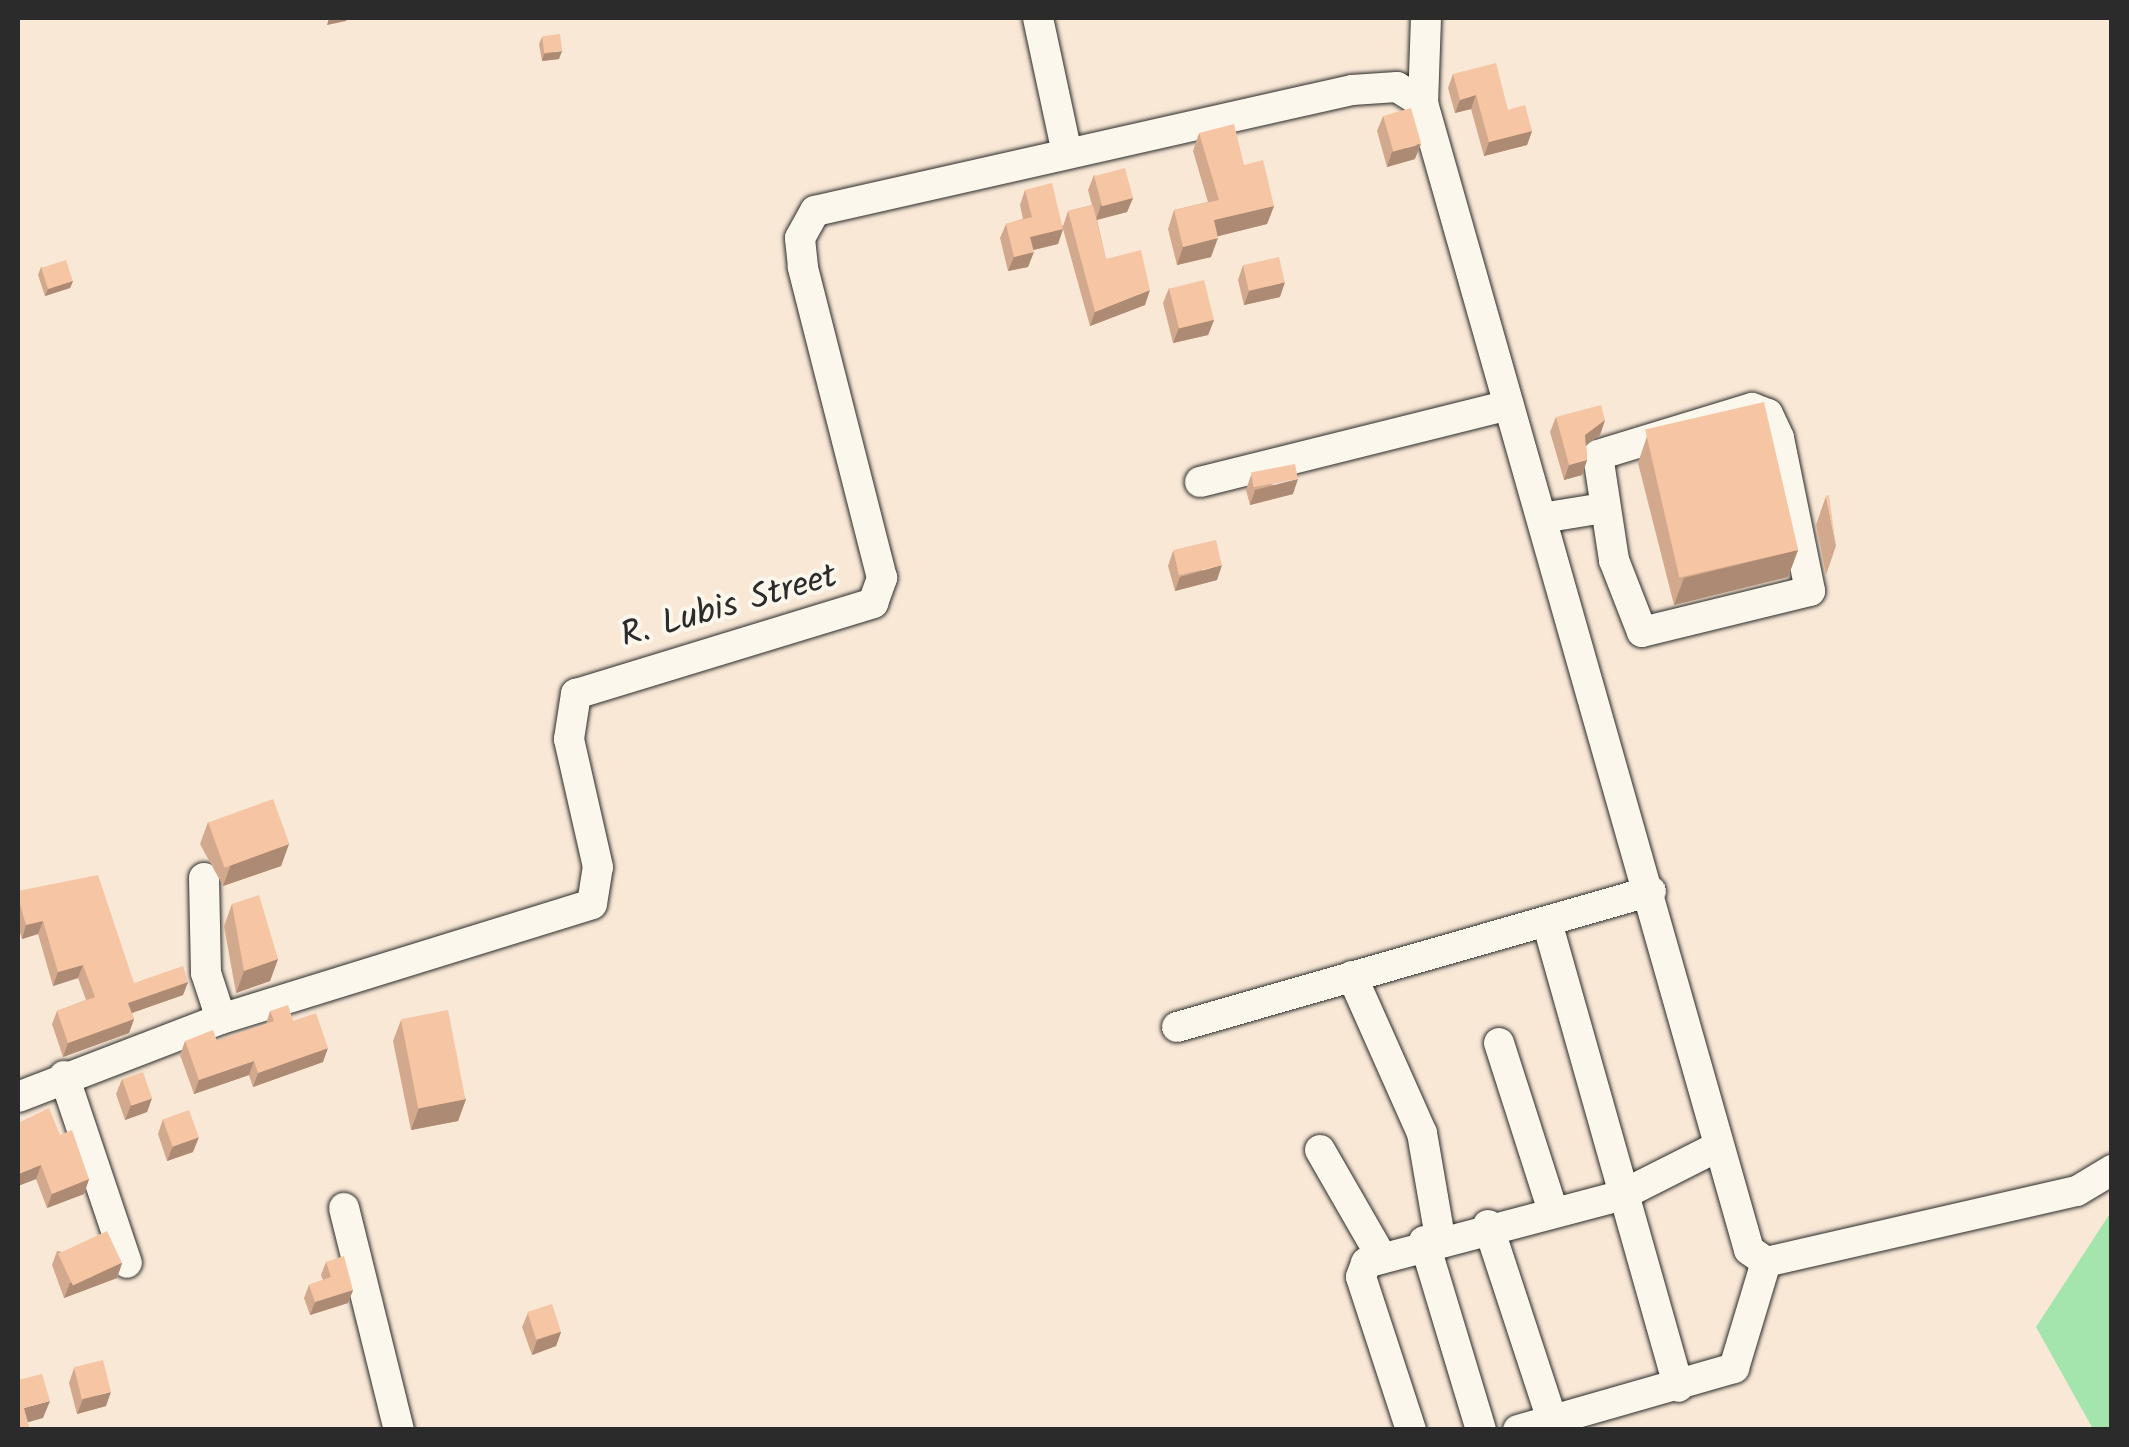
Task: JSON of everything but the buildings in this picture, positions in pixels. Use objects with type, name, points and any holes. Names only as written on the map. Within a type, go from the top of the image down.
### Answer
[{"type":"street","points":[[1038,18],[1067,153]]},
{"type":"street","points":[[1426,18],[1423,103],[1651,891],[1717,1146],[1749,1250],[1766,1262],[2077,1191],[2112,1170]]},
{"type":"street","name":"R. Lubis Street","points":[[18,1098],[64,1076],[221,1019],[592,904],[598,867],[569,739],[576,694],[846,616],[880,594],[803,267],[806,221],[826,207],[1352,90],[1396,88],[1423,103]]},
{"type":"street","points":[[1200,482],[1509,405]]},
{"type":"street","points":[[1762,410],[1779,438],[1810,592],[1642,632],[1629,614],[1604,508],[1597,458],[1611,446],[1762,410]]},
{"type":"street","points":[[1542,518],[1604,508]]},
{"type":"street","points":[[204,878],[206,973],[221,1019]]},
{"type":"street","points":[[1177,1027],[1651,891]]},
{"type":"street","points":[[1547,922],[1620,1196],[1679,1387]]},
{"type":"street","points":[[1352,976],[1422,1134],[1432,1239],[1481,1430]]},
{"type":"street","points":[[1499,1043],[1552,1208]]},
{"type":"street","points":[[64,1076],[127,1263]]},
{"type":"street","points":[[1411,1430],[1361,1278],[1382,1256],[1552,1208],[1620,1196],[1717,1146]]},
{"type":"street","points":[[1320,1150],[1382,1256]]},
{"type":"street","points":[[344,1208],[400,1430]]},
{"type":"street","points":[[1488,1225],[1552,1420]]},
{"type":"street","points":[[1518,1430],[1679,1387],[1741,1361],[1766,1262]]},
{"type":"green space","points":[[2111,1212],[2111,1429],[2093,1429],[2036,1327]]}]
